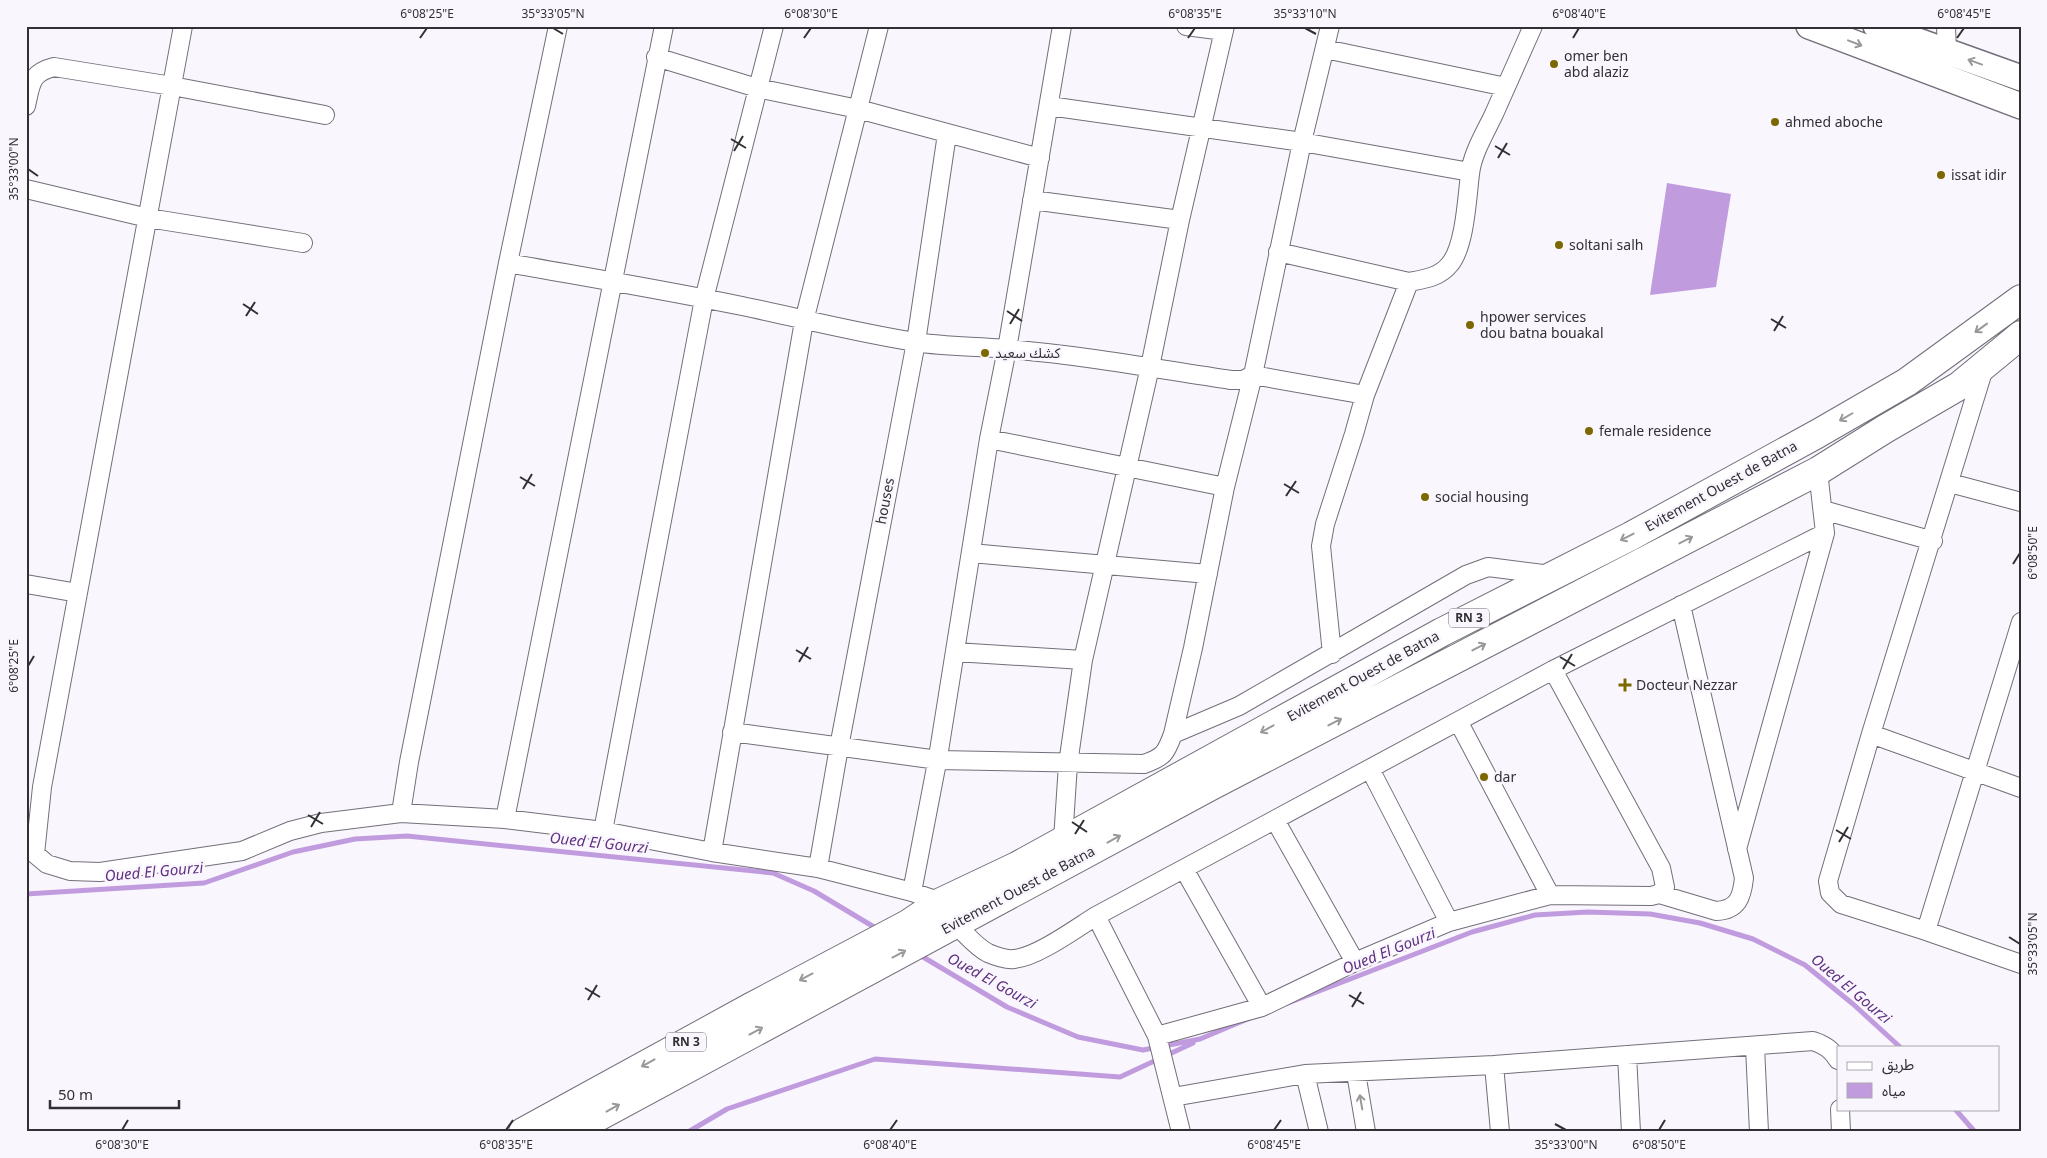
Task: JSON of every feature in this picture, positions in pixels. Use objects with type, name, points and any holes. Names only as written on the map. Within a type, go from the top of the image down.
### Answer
[{"type":"highway","name":"Evitement Ouest de Batna","points":[[857,963],[908,924],[941,902],[1017,866],[1442,632],[1631,536],[1907,382],[2021,299]]},
{"type":"highway","name":"Evitement Ouest de Batna","points":[[944,930],[1211,786],[1818,471],[1959,386],[2021,335]]},
{"type":"highway","name":"RN 3","points":[[523,1132],[857,963],[944,930]]},
{"type":"highway","name":"RN 3","points":[[570,1132],[857,963]]},
{"type":"main road","points":[[1810,26],[2021,106]]},
{"type":"main road","points":[[1876,26],[2021,78]]},
{"type":"street","points":[[183,26],[42,787],[35,854],[47,864],[70,872],[100,872],[192,860],[242,851],[290,831],[321,823],[401,813],[504,818],[603,831],[712,852],[818,868],[912,892],[941,902]]},
{"type":"street","points":[[401,813],[411,752],[508,263],[558,26]]},
{"type":"street","points":[[504,818],[613,281],[656,57],[664,26]]},
{"type":"street","points":[[603,831],[704,299],[774,26]]},
{"type":"street","points":[[712,852],[804,321],[878,26]]},
{"type":"street","points":[[912,892],[938,760],[989,439],[1050,106],[1062,26]]},
{"type":"street","points":[[1063,840],[1068,764],[1083,660],[1150,367],[1180,220],[1225,29],[1186,26]]},
{"type":"street","points":[[732,732],[938,760],[1144,764],[1159,759],[1166,752],[1173,734],[1225,487],[1253,375],[1302,142],[1330,26]]},
{"type":"street","points":[[1278,252],[1409,282],[1429,278],[1441,273],[1451,263],[1458,250],[1468,197],[1470,172],[1480,143],[1533,26]]},
{"type":"street","points":[[1946,26],[1946,52]]},
{"type":"street","points":[[1325,49],[1506,87]]},
{"type":"street","points":[[656,57],[758,88],[858,110],[1040,158]]},
{"type":"street","points":[[26,106],[32,79],[41,70],[54,67],[172,86],[325,115]]},
{"type":"street","points":[[1050,106],[1302,142],[1470,172]]},
{"type":"street","name":"houses","points":[[818,868],[839,747],[916,342],[947,134]]},
{"type":"street","points":[[26,189],[148,218],[303,243]]},
{"type":"street","points":[[1032,200],[1180,220]]},
{"type":"street","points":[[508,263],[613,281],[804,321],[916,342],[1007,349],[1150,367],[1231,380],[1244,380],[1253,375],[1365,395]]},
{"type":"street","points":[[1332,654],[1321,546],[1325,524],[1365,395],[1409,282]]},
{"type":"street","points":[[1986,362],[1872,734],[1828,886],[1833,897],[1841,904],[2021,964]]},
{"type":"street","points":[[989,439],[1225,487]]},
{"type":"street","points":[[1737,849],[1825,533],[1818,471]]},
{"type":"street","points":[[1950,483],[2021,502]]},
{"type":"street","points":[[1823,510],[1932,541]]},
{"type":"street","points":[[944,930],[976,945],[988,953],[1014,959],[1036,952],[1096,916],[1553,670],[1825,533]]},
{"type":"street","points":[[971,553],[1208,574]]},
{"type":"street","points":[[1173,734],[1239,706],[1476,570],[1488,568],[1552,576]]},
{"type":"street","points":[[26,584],[78,593]]},
{"type":"street","points":[[1159,1041],[1262,1006],[1355,962],[1449,922],[1550,895],[1650,896],[1659,894],[1716,911],[1731,908],[1740,900],[1744,878],[1682,605]]},
{"type":"street","points":[[1926,931],[2021,622]]},
{"type":"street","points":[[955,652],[1083,660]]},
{"type":"street","points":[[1553,670],[1662,868],[1665,887],[1659,894]]},
{"type":"street","points":[[1458,721],[1550,895]]},
{"type":"street","points":[[1872,734],[2021,788]]},
{"type":"street","points":[[1159,759],[1181,776]]},
{"type":"street","points":[[1370,769],[1449,922]]},
{"type":"street","points":[[1275,820],[1355,962]]},
{"type":"street","points":[[1184,869],[1262,1006]]},
{"type":"street","points":[[1096,916],[1159,1041],[1182,1132]]},
{"type":"street","points":[[1173,1097],[1305,1074],[1494,1065],[1754,1047],[1813,1041],[1822,1044],[1832,1051],[1837,1058]]},
{"type":"street","points":[[1754,1047],[1759,1132]]},
{"type":"street","points":[[1627,1055],[1631,1132]]},
{"type":"street","points":[[1494,1065],[1500,1132]]},
{"type":"street","points":[[1356,1073],[1366,1132]]},
{"type":"street","points":[[1305,1074],[1319,1132]]},
{"type":"street","points":[[1840,1110],[1841,1132]]},
{"type":"water","points":[[1667,183],[1731,194],[1716,287],[1650,295]]},
{"type":"waterway","name":"Oued El Gourzi","points":[[26,894],[204,883],[293,852],[355,839],[407,836],[773,873],[814,891],[879,930]]},
{"type":"waterway","name":"Oued El Gourzi","points":[[1288,1003],[1472,932],[1535,915],[1588,912],[1650,914],[1700,923],[1753,939],[1805,965],[1853,1004],[1899,1046]]},
{"type":"waterway","name":"Oued El Gourzi","points":[[918,954],[1007,1007],[1078,1037],[1143,1050],[1200,1039],[1250,1018]]},
{"type":"waterway","points":[[688,1132],[727,1109],[875,1059],[1120,1077],[1193,1043]]},
{"type":"waterway","name":"Oued El Gourzi","points":[[1956,1110],[1975,1132]]},
{"type":"place","name":"omer ben abd alaziz","points":[[1554,64]]},
{"type":"place","name":"ahmed aboche","points":[[1775,122]]},
{"type":"place","name":"issat idir","points":[[1941,175]]},
{"type":"place","name":"soltani salh","points":[[1559,245]]},
{"type":"place","name":"hpower services dou batna bouakal","points":[[1470,325]]},
{"type":"place","name":"كشك سعيد","points":[[985,353]]},
{"type":"place","name":"female residence","points":[[1589,431]]},
{"type":"place","name":"social housing","points":[[1425,497]]},
{"type":"place","name":"Docteur Nezzar","points":[[1625,685]]},
{"type":"place","name":"dar","points":[[1484,777]]}]
